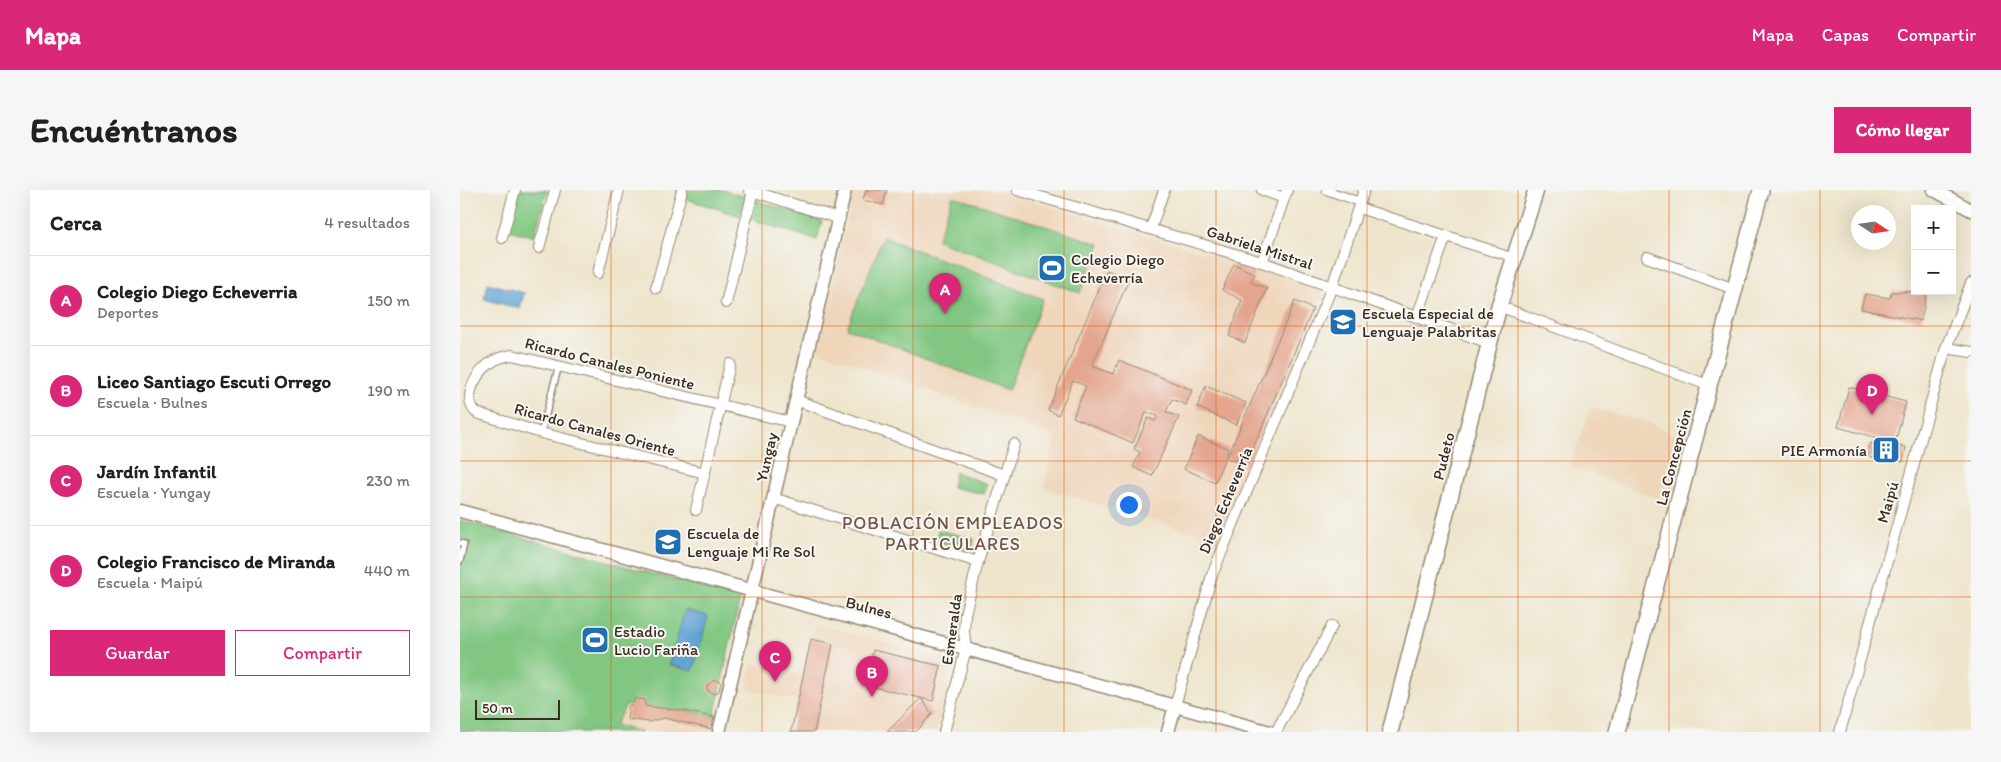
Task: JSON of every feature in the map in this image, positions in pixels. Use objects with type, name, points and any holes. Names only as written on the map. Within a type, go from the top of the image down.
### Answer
[{"type":"main road","name":"La Concepción","points":[[1617,732],[1762,190]]},
{"type":"main road","name":"Pudeto","points":[[1390,732],[1499,306],[1534,191]]},
{"type":"street","points":[[502,238],[515,190]]},
{"type":"street","points":[[539,248],[555,190]]},
{"type":"street","points":[[598,273],[619,190]]},
{"type":"street","points":[[656,288],[682,190]]},
{"type":"street","name":"Yungay","points":[[719,732],[790,422],[840,219],[845,190]]},
{"type":"street","name":"Gabriela Mistral","points":[[1017,190],[1262,262],[1490,343]]},
{"type":"street","points":[[1151,228],[1164,190]]},
{"type":"street","points":[[1262,190],[1285,194],[1262,262]]},
{"type":"street","points":[[1326,190],[1359,205],[1514,258]]},
{"type":"street","name":"Diego Echeverría","points":[[1168,732],[1212,575],[1332,287],[1364,190]]},
{"type":"street","points":[[1934,190],[1971,210]]},
{"type":"street","points":[[726,304],[751,191],[840,219]]},
{"type":"street","points":[[1417,317],[1446,236]]},
{"type":"street","points":[[1647,257],[1734,289]]},
{"type":"street","name":"Maipú","points":[[1840,732],[1946,348],[1971,284]]},
{"type":"street","points":[[1499,306],[1710,386]]},
{"type":"street","points":[[1946,348],[1971,352]]},
{"type":"street","name":"Ricardo Canales Poniente","points":[[478,413],[468,409],[464,402],[464,393],[470,381],[496,359],[512,355],[790,422]]},
{"type":"street","points":[[696,510],[730,364]]},
{"type":"street","points":[[796,400],[1004,475]]},
{"type":"street","name":"Ricardo Canales Oriente","points":[[478,413],[541,433],[705,473]]},
{"type":"street","name":"Esmeralda","points":[[944,732],[966,649],[964,632],[965,614],[978,562],[1014,444]]},
{"type":"street","points":[[773,498],[978,562]]},
{"type":"street","name":"Bulnes","points":[[460,511],[750,592],[1270,732]]},
{"type":"street","points":[[1276,732],[1332,626]]},
{"type":"lane","points":[[541,433],[559,365]]},
{"type":"lane","points":[[460,543],[464,544],[460,561]]},
{"type":"shaded area","points":[[854,190],[994,190],[1325,289],[1218,540],[1044,488],[1056,436],[817,350]]},
{"type":"shaded area","points":[[1591,407],[1654,425],[1678,438],[1658,499],[1570,466]]},
{"type":"shaded area","points":[[815,624],[953,661],[936,732],[791,732],[797,701],[747,689],[752,663],[803,675]]},
{"type":"shaded area","points":[[626,705],[684,711],[714,717],[710,732],[640,732],[614,725]]},
{"type":"green space","points":[[518,190],[547,190],[534,237],[509,230]]},
{"type":"green space","points":[[688,190],[723,190],[822,221],[817,240],[686,199]]},
{"type":"green space","name":"Colegio Diego Echeverría","points":[[953,196],[1100,244],[1080,293],[937,240]]},
{"type":"green space","points":[[883,237],[1043,299],[1008,390],[847,328]]},
{"type":"green space","points":[[955,472],[987,484],[984,494],[952,487]]},
{"type":"green space","name":"Estadio Lucio Fariña","points":[[460,520],[740,598],[714,717],[684,711],[626,705],[615,725],[640,732],[460,732]]},
{"type":"green space","points":[[938,530],[974,539],[972,551],[936,541]]},
{"type":"water","points":[[488,283],[524,293],[520,309],[484,299]]},
{"type":"water","points":[[685,610],[708,616],[693,671],[669,665]]},
{"type":"building","points":[[866,190],[887,190],[883,205],[863,200]]},
{"type":"building","points":[[1234,264],[1255,274],[1251,282],[1267,288],[1245,343],[1229,336],[1242,300],[1222,290]]},
{"type":"building","points":[[1107,270],[1129,279],[1092,366],[1113,374],[1119,360],[1192,390],[1186,405],[1172,399],[1166,412],[1179,417],[1152,476],[1133,467],[1140,452],[1134,449],[1148,418],[1155,421],[1158,416],[1146,412],[1133,443],[1073,417],[1086,386],[1073,381],[1058,415],[1048,410]]},
{"type":"building","points":[[1911,291],[1911,295],[1926,295],[1921,321],[1861,309],[1865,294],[1890,298],[1892,292]]},
{"type":"building","points":[[1295,301],[1313,309],[1245,466],[1227,458]]},
{"type":"building","points":[[1206,386],[1246,403],[1236,425],[1197,407]]},
{"type":"building","points":[[1849,387],[1906,402],[1895,443],[1838,427]]},
{"type":"building","points":[[1198,436],[1229,449],[1215,482],[1184,469]]},
{"type":"building","name":"PIE Armonía","points":[[1872,443],[1906,447],[1903,462],[1893,459],[1892,463],[1883,461],[1884,455],[1878,455],[1875,459],[1869,457],[1868,446]]},
{"type":"building","points":[[811,639],[833,644],[814,732],[791,732]]},
{"type":"building","points":[[873,650],[941,666],[933,701],[865,685]]},
{"type":"building","points":[[714,680],[721,682],[719,691],[714,694],[708,691],[707,686]]},
{"type":"building","points":[[635,698],[645,700],[645,706],[714,717],[711,729],[664,718],[649,722],[627,719],[629,705],[632,705]]},
{"type":"building","points":[[921,698],[932,714],[916,732],[887,732]]},
{"type":"place","name":"Colegio Diego Echeverría","points":[[1052,268]]},
{"type":"place","name":"Colegio Diego Echeverria","points":[[945,314]]},
{"type":"place","name":"Escuela Especial de Lenguaje Palabritas","points":[[1343,322]]},
{"type":"place","name":"Colegio Francisco de Miranda","points":[[1872,415]]},
{"type":"place","name":"PIE Armonía","points":[[1886,450]]},
{"type":"place","name":"Escuela de Lenguaje Mi Re Sol","points":[[668,542]]},
{"type":"place","name":"Estadio Lucio Fariña","points":[[595,640]]},
{"type":"place","name":"Jardín Infantil","points":[[775,682]]},
{"type":"place","name":"Liceo Santiago Escuti Orrego","points":[[872,697]]},
{"type":"district","name":"POBLACIÓN EMPLEADOS PARTICULARES","points":[[953,533]]}]
